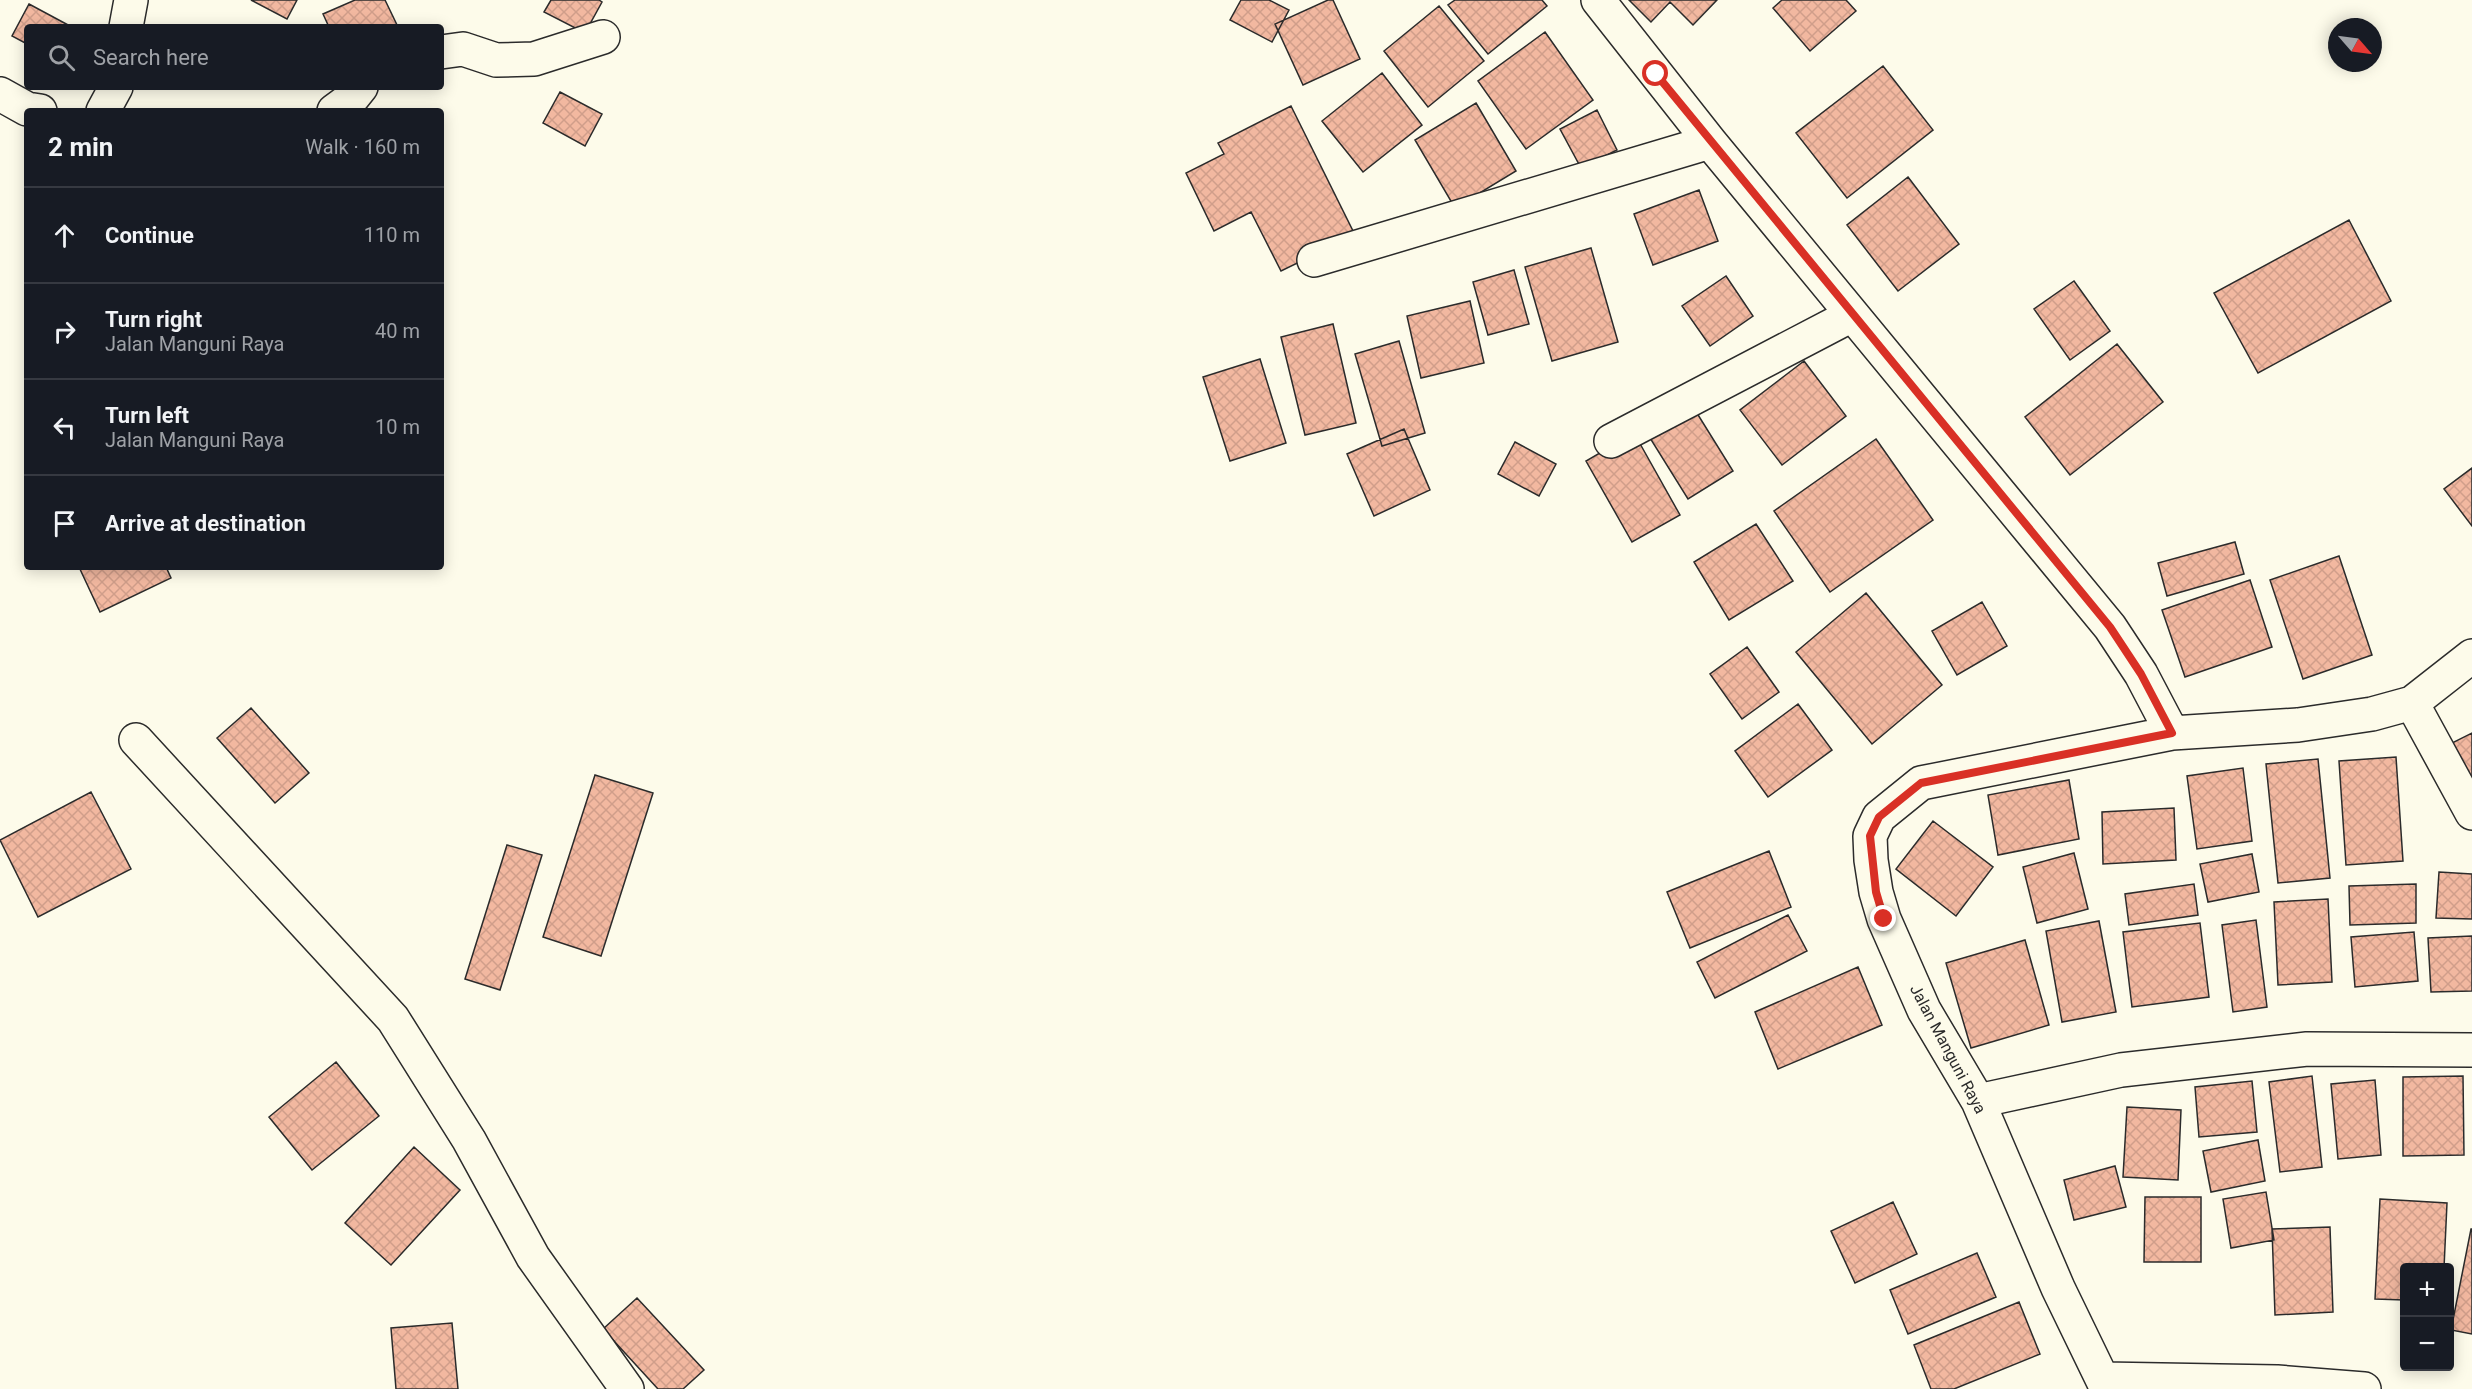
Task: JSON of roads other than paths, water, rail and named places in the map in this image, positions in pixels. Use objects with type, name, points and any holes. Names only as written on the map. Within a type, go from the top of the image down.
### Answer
[{"type":"street","points":[[127,24],[131,0]]},
{"type":"street","points":[[1598,0],[1710,142],[2110,627],[2141,674],[2172,733]]},
{"type":"street","points":[[444,52],[463,49],[496,60],[534,59],[603,37]]},
{"type":"street","points":[[106,108],[114,90]]},
{"type":"street","points":[[338,108],[359,90]]},
{"type":"street","points":[[0,93],[25,108]]},
{"type":"street","points":[[1314,260],[1710,142]]},
{"type":"street","points":[[1611,441],[1852,315]]},
{"type":"street","name":"Jalan Manguni Raya","points":[[2105,1384],[2058,1288],[1978,1101],[1924,1010],[1884,919],[1876,892],[1870,844],[1870,836],[1879,817],[1921,783],[2172,733],[2298,725],[2372,714],[2412,703],[2472,656]]},
{"type":"street","points":[[2412,703],[2472,813]]},
{"type":"street","points":[[136,740],[393,1019],[469,1140],[533,1257],[627,1389]]},
{"type":"street","points":[[1978,1101],[2121,1070],[2307,1049],[2472,1050]]},
{"type":"street","points":[[2105,1384],[2277,1382],[2364,1389]]}]
